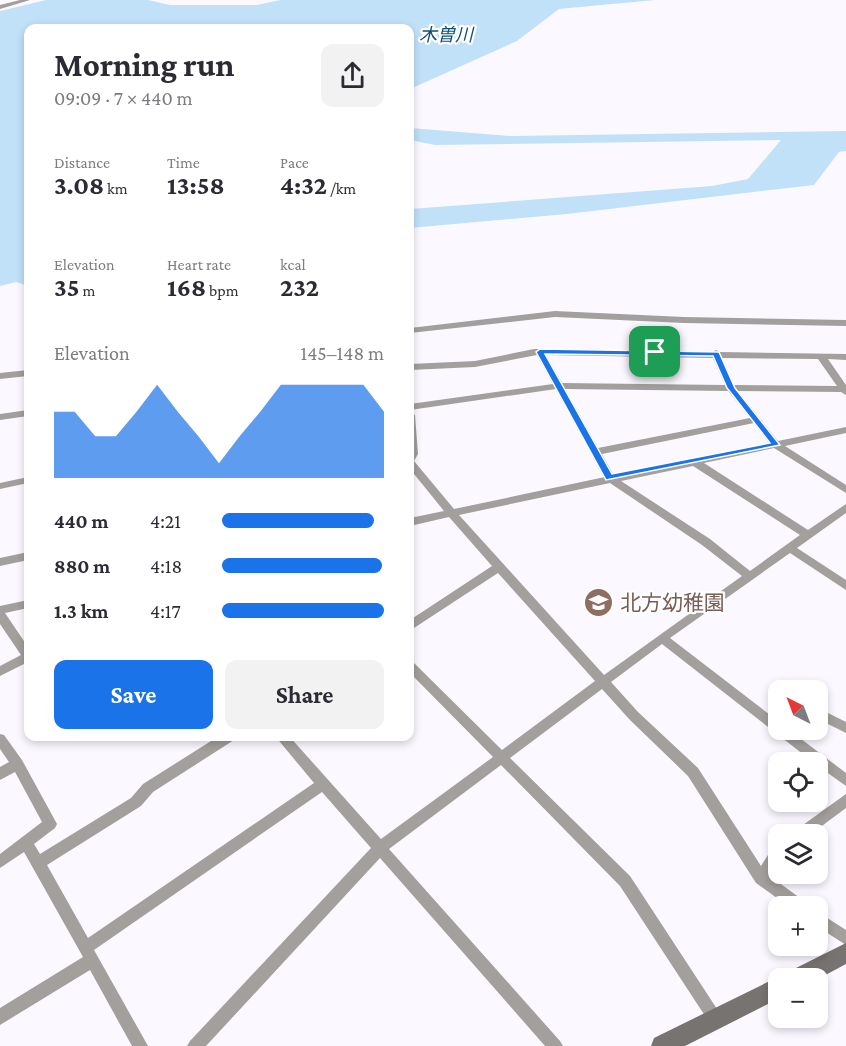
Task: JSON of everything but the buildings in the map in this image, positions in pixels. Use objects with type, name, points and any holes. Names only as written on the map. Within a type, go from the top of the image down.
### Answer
[{"type":"main road","points":[[817,968],[846,953]]},
{"type":"main road","points":[[662,1046],[768,993]]},
{"type":"street","points":[[0,7],[27,0]]},
{"type":"street","points":[[414,331],[555,314],[684,320],[846,323]]},
{"type":"street","points":[[540,352],[610,478],[706,542],[749,576]]},
{"type":"street","points":[[414,367],[475,364],[540,352],[716,353],[846,357]]},
{"type":"street","points":[[716,353],[731,388],[776,445],[846,490]]},
{"type":"street","points":[[822,358],[845,391]]},
{"type":"street","points":[[0,376],[24,373]]},
{"type":"street","points":[[414,406],[558,386],[845,391]]},
{"type":"street","points":[[0,417],[24,414]]},
{"type":"street","points":[[595,452],[755,420]]},
{"type":"street","points":[[414,521],[846,430]]},
{"type":"street","points":[[694,462],[808,535]]},
{"type":"street","points":[[414,466],[451,513],[634,716],[693,772],[761,878],[785,896]]},
{"type":"street","points":[[0,486],[24,481]]},
{"type":"street","points":[[195,1046],[380,848],[603,681],[846,508]]},
{"type":"street","points":[[791,549],[846,586]]},
{"type":"street","points":[[0,562],[24,557]]},
{"type":"street","points":[[414,622],[500,566]]},
{"type":"street","points":[[0,610],[24,604]]},
{"type":"street","points":[[0,615],[24,650]]},
{"type":"street","points":[[662,638],[768,720]]},
{"type":"street","points":[[0,671],[24,658]]},
{"type":"street","points":[[414,670],[625,881],[716,1020]]},
{"type":"street","points":[[828,718],[846,728]]},
{"type":"street","points":[[0,739],[17,764],[50,824],[0,862]]},
{"type":"street","points":[[793,740],[846,780]]},
{"type":"street","points":[[38,863],[136,802],[148,789],[222,741]]},
{"type":"street","points":[[284,741],[555,1046]]},
{"type":"street","points":[[0,774],[17,764]]},
{"type":"street","points":[[0,1017],[323,784]]},
{"type":"street","points":[[814,824],[846,800]]},
{"type":"street","points":[[26,842],[140,1046]]},
{"type":"street","points":[[761,878],[768,867]]},
{"type":"street","points":[[828,925],[846,938]]},
{"type":"water","name":"木曽川","points":[[46,0],[148,0],[170,5],[257,5],[280,0],[655,0],[559,9],[517,41],[414,87],[414,24],[24,24],[24,285],[16,282],[0,286],[0,11]]},
{"type":"water","points":[[414,128],[511,136],[846,131],[846,151],[839,152],[814,185],[567,214],[414,228],[414,209],[712,186],[748,179],[781,140],[435,145],[414,141]]},
{"type":"place","name":"北方幼稚園","points":[[599,603]]},
{"type":"route","points":[[540,352],[655,352],[716,353],[731,388],[776,445],[610,478],[540,352]]}]
